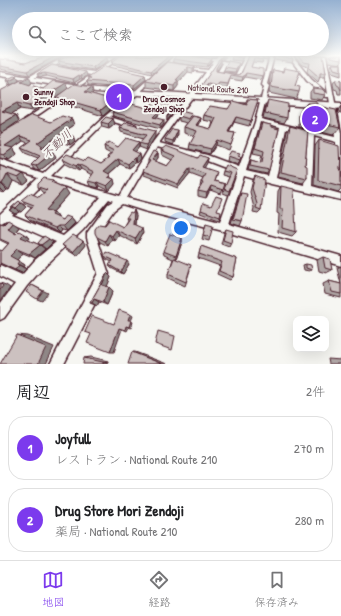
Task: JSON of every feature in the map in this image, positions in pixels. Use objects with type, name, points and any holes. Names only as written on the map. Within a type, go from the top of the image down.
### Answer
[{"type":"highway","name":"National Route 210","points":[[0,74],[96,90],[136,94],[337,106]]},
{"type":"main road","points":[[0,96],[40,73]]},
{"type":"street","points":[[90,73],[95,74]]},
{"type":"street","points":[[65,241],[2,218],[42,177],[158,73]]},
{"type":"street","points":[[56,364],[104,274],[92,238],[92,233],[111,206],[122,199],[160,133],[190,98],[208,73]]},
{"type":"street","points":[[219,73],[237,76],[239,73]]},
{"type":"street","points":[[223,227],[240,172],[259,120],[267,86],[264,85],[267,73]]},
{"type":"street","points":[[303,73],[337,106]]},
{"type":"street","points":[[328,73],[337,106],[341,174]]},
{"type":"street","points":[[19,126],[95,74]]},
{"type":"street","points":[[143,75],[150,77]]},
{"type":"street","points":[[106,118],[141,128]]},
{"type":"street","points":[[259,120],[340,140]]},
{"type":"street","points":[[271,181],[283,127]]},
{"type":"street","points":[[308,188],[311,134]]},
{"type":"street","points":[[155,144],[204,157],[240,172],[271,181],[308,188],[341,197]]},
{"type":"street","points":[[0,162],[42,177],[107,194],[144,207],[223,227],[341,262]]},
{"type":"street","points":[[0,314],[23,282],[80,227],[107,194]]},
{"type":"street","points":[[0,270],[23,282]]},
{"type":"building","points":[[39,73],[85,73],[73,79],[45,73],[37,74]]},
{"type":"building","points":[[94,73],[136,73],[145,75],[134,85],[87,81],[91,78],[88,77]]},
{"type":"building","points":[[155,73],[182,73],[176,80],[178,80],[174,86],[146,81]]},
{"type":"building","points":[[210,73],[241,73],[263,73],[263,76],[246,73],[243,77],[231,75],[228,84],[219,83],[217,86],[208,84],[204,89],[199,89]]},
{"type":"building","points":[[273,73],[299,73],[295,86],[300,87],[299,92],[271,87]]},
{"type":"building","points":[[314,73],[326,73],[320,73],[320,78]]},
{"type":"building","points":[[14,76],[17,77],[9,81],[6,80]]},
{"type":"building","points":[[29,77],[21,82],[43,89],[53,81],[66,83],[29,106],[17,103],[2,111],[16,115],[0,125],[0,91]]},
{"type":"building","points":[[335,80],[341,81],[341,90],[337,85]]},
{"type":"building","points":[[74,84],[92,87],[85,92],[106,98],[113,89],[125,90],[101,110],[56,97]]},
{"type":"building","points":[[313,88],[322,89],[325,92],[325,95],[313,93]]},
{"type":"building","points":[[158,98],[176,105],[167,117],[170,110],[160,110],[153,117],[164,120],[160,125],[112,112],[124,102],[147,108]]},
{"type":"building","points":[[247,99],[258,100],[251,121],[236,117],[228,132],[235,133],[231,145],[217,140],[211,149],[190,144],[197,131],[184,127],[193,116],[201,118],[196,125],[211,129],[216,118],[204,115],[210,106],[228,109],[233,101],[247,105]]},
{"type":"building","points":[[268,100],[288,104],[287,118],[265,113]]},
{"type":"building","points":[[307,103],[317,103],[317,106],[336,110],[340,127],[318,122],[318,114],[311,114],[311,120],[304,118],[303,107],[306,107]]},
{"type":"building","points":[[181,111],[192,114],[189,119],[179,116]]},
{"type":"building","points":[[32,115],[51,122],[62,116],[72,119],[37,143],[43,146],[41,148],[53,152],[36,166],[31,165],[40,156],[21,148],[32,140],[20,136],[5,146],[13,148],[4,155],[0,154],[0,134]]},
{"type":"building","points":[[106,117],[113,119],[108,124],[101,122]]},
{"type":"building","points":[[125,123],[155,132],[146,145],[139,143],[146,135],[120,128]]},
{"type":"building","points":[[262,123],[279,129],[269,170],[250,166],[251,160],[262,162],[264,151],[255,148]]},
{"type":"building","points":[[290,126],[308,131],[305,165],[307,166],[307,178],[281,172]]},
{"type":"building","points":[[172,129],[178,130],[173,141],[165,139]]},
{"type":"building","points":[[67,134],[73,136],[68,140],[61,138]]},
{"type":"building","points":[[126,138],[139,142],[132,150],[140,154],[128,164],[118,159],[104,171],[111,175],[108,177],[114,179],[107,186],[97,182],[88,181],[94,172],[78,164],[76,166],[62,159],[67,154],[85,161],[88,158],[101,164],[109,158],[107,157],[114,151],[104,146],[109,142],[118,147]]},
{"type":"building","points":[[319,140],[339,146],[341,186],[318,180]]},
{"type":"building","points":[[166,146],[198,158],[200,155],[208,158],[202,167],[217,172],[214,181],[225,184],[223,190],[211,186],[207,193],[198,191],[203,183],[201,182],[205,174],[190,168],[178,184],[143,171],[150,161],[148,160],[153,151],[158,153],[152,160],[167,166],[175,156],[161,150]]},
{"type":"building","points":[[231,151],[240,153],[238,156],[241,157],[240,160],[228,156]]},
{"type":"building","points":[[226,165],[237,170],[229,191],[224,189],[231,173],[223,171]]},
{"type":"building","points":[[0,166],[23,174],[18,178],[7,174],[2,184],[0,184]]},
{"type":"building","points":[[255,176],[265,180],[261,210],[256,208],[257,204],[252,188]]},
{"type":"building","points":[[44,178],[53,180],[51,182],[65,188],[46,210],[54,212],[52,215],[63,220],[66,216],[71,218],[63,226],[58,226],[55,228],[25,215],[34,205],[21,200],[30,193],[39,197],[47,190],[38,187],[38,184]]},
{"type":"building","points":[[281,186],[294,189],[296,232],[282,228],[283,209],[280,209]]},
{"type":"building","points":[[241,193],[247,194],[242,221],[233,219]]},
{"type":"building","points":[[216,196],[222,198],[217,211],[221,212],[220,217],[201,210],[203,203],[211,206]]},
{"type":"building","points":[[19,201],[21,203],[16,208],[14,207],[9,210]]},
{"type":"building","points":[[134,210],[133,224],[142,228],[135,239],[116,230],[112,236],[109,234],[105,241],[97,237],[95,229],[99,224],[105,225],[109,220],[123,227],[129,218],[126,218],[130,212],[132,213]]},
{"type":"building","points":[[8,220],[13,223],[8,229],[16,234],[19,231],[24,234],[21,237],[40,245],[29,254],[17,249],[10,256],[19,261],[17,264],[19,265],[15,270],[0,263],[0,250],[2,251],[9,243],[0,239],[0,223],[4,224]]},
{"type":"building","points":[[206,224],[213,226],[210,237],[203,235]]},
{"type":"building","points":[[226,229],[233,231],[231,243],[223,240]]},
{"type":"building","points":[[170,234],[182,238],[176,256],[163,251]]},
{"type":"building","points":[[73,235],[83,241],[73,252],[62,245]]},
{"type":"building","points":[[44,236],[49,239],[41,245],[38,243]]},
{"type":"building","points":[[201,246],[237,259],[233,277],[219,271],[222,262],[199,254]]},
{"type":"building","points":[[106,252],[127,261],[121,272],[109,265],[113,260],[104,256]]},
{"type":"building","points":[[323,257],[330,259],[332,270],[325,268]]},
{"type":"building","points":[[174,258],[191,265],[186,282],[168,274]]},
{"type":"building","points":[[306,264],[311,265],[312,270],[306,268]]},
{"type":"building","points":[[107,273],[102,285],[109,287],[103,302],[94,299],[92,303],[90,303]]},
{"type":"building","points":[[329,281],[341,284],[341,294],[332,292]]},
{"type":"building","points":[[0,283],[3,286],[0,290]]},
{"type":"building","points":[[32,285],[43,291],[37,299],[26,292]]},
{"type":"building","points":[[119,310],[130,314],[128,320],[131,320],[129,327],[126,326],[125,330],[119,328],[110,352],[87,343],[91,334],[85,332],[92,316],[114,324]]},
{"type":"building","points":[[158,331],[175,336],[172,350],[155,344]]},
{"type":"building","points":[[17,335],[46,347],[38,364],[0,364]]},
{"type":"building","points":[[132,352],[162,364],[128,364]]},
{"type":"building","points":[[84,358],[103,362],[103,364],[83,364]]},
{"type":"place","name":"Drug Cosmos Zendoji Shop","points":[[164,87]]},
{"type":"place","name":"Sunny Zendoji Shop","points":[[26,97]]},
{"type":"place","name":"Joyfull","points":[[119,97]]},
{"type":"place","name":"Drug Store Mori Zendoji","points":[[315,119]]},
{"type":"water label","name":"不動川","points":[[57,144]]}]
